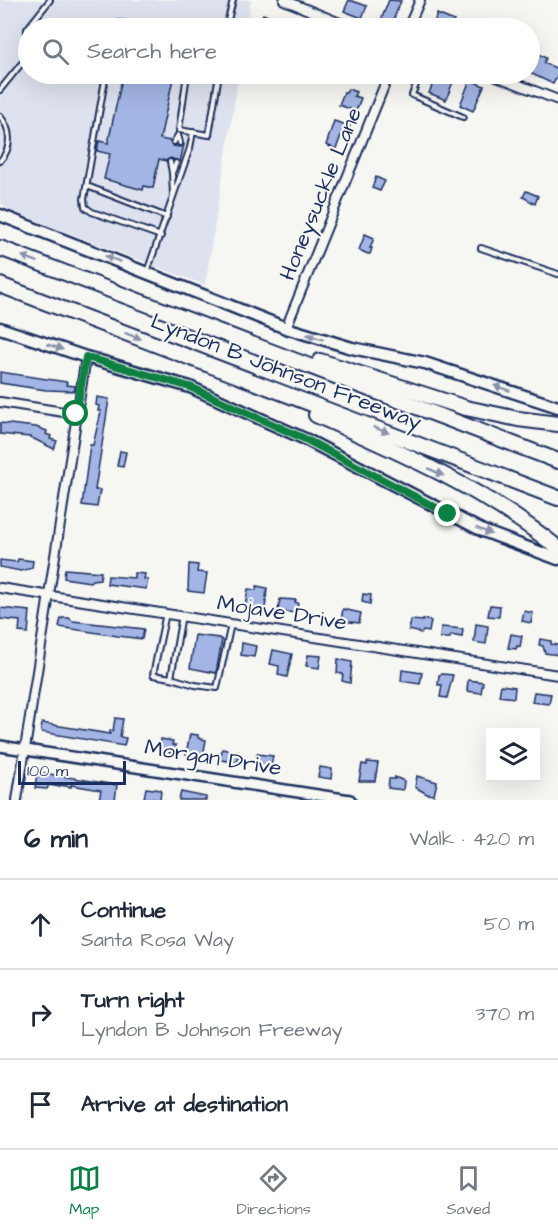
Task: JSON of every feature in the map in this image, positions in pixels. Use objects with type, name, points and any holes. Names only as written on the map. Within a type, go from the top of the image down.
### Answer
[{"type":"highway","name":"Lyndon B Johnson Freeway","points":[[0,248],[558,461]]},
{"type":"highway","name":"Lyndon B Johnson Freeway","points":[[0,285],[558,498]]},
{"type":"highway","points":[[183,318],[466,408],[518,419],[558,424]]},
{"type":"highway","points":[[169,350],[325,418],[461,484],[503,507],[558,548]]},
{"type":"main road","name":"Lyndon B Johnson Freeway","points":[[0,215],[286,328],[352,348],[425,363],[558,407]]},
{"type":"main road","points":[[0,328],[86,357],[190,387],[305,439],[483,531],[558,559]]},
{"type":"street","points":[[284,0],[328,18]]},
{"type":"street","points":[[412,18],[420,0]]},
{"type":"street","name":"Honeysuckle Lane","points":[[286,328],[385,84]]},
{"type":"street","points":[[517,84],[558,100]]},
{"type":"street","points":[[17,800],[86,357]]},
{"type":"street","points":[[0,402],[76,414]]},
{"type":"street","name":"Mojave Drive","points":[[0,588],[166,612],[558,675]]},
{"type":"street","name":"Morgan Drive","points":[[0,746],[350,800]]},
{"type":"lane","points":[[36,18],[50,0]]},
{"type":"lane","points":[[228,18],[233,0]]},
{"type":"lane","points":[[0,90],[18,68]]},
{"type":"lane","points":[[104,84],[86,186],[85,207],[92,212],[160,236]]},
{"type":"lane","points":[[174,142],[179,130],[186,84]]},
{"type":"lane","points":[[179,130],[209,135],[217,84]]},
{"type":"lane","points":[[416,84],[412,95],[463,117]]},
{"type":"lane","points":[[0,116],[7,129],[10,147],[0,161]]},
{"type":"lane","points":[[147,272],[194,132]]},
{"type":"lane","points":[[178,135],[180,143]]},
{"type":"lane","points":[[170,162],[173,199]]},
{"type":"lane","points":[[172,173],[176,163]]},
{"type":"lane","points":[[86,186],[167,217]]},
{"type":"lane","points":[[481,248],[558,274]]},
{"type":"lane","points":[[166,612],[153,675],[195,686],[217,688],[231,623]]},
{"type":"lane","points":[[171,678],[182,615]]},
{"type":"shaded area","points":[[0,0],[251,0],[248,18],[18,18],[18,84],[237,84],[205,285],[10,211],[0,202]]},
{"type":"building","points":[[349,0],[367,6],[362,18],[344,11]]},
{"type":"building","points":[[389,0],[401,1],[394,18],[382,18]]},
{"type":"building","points":[[540,55],[546,58],[544,63],[558,69],[553,84],[540,78]]},
{"type":"building","points":[[121,84],[172,84],[160,139],[170,141],[173,146],[184,145],[180,162],[171,158],[166,161],[159,159],[153,188],[144,186],[143,190],[104,179],[110,154],[97,151],[99,141],[108,143]]},
{"type":"building","points":[[433,84],[452,84],[446,100],[429,93]]},
{"type":"building","points":[[468,84],[484,86],[473,111],[460,105]]},
{"type":"building","points":[[348,89],[356,92],[354,96],[361,98],[356,111],[339,105],[344,92],[346,93]]},
{"type":"building","points":[[334,121],[350,126],[348,135],[342,133],[336,149],[326,145]]},
{"type":"building","points":[[376,177],[385,181],[380,191],[372,188]]},
{"type":"building","points":[[526,191],[538,196],[535,204],[523,197]]},
{"type":"building","points":[[365,234],[374,238],[370,254],[359,250]]},
{"type":"building","points":[[0,372],[67,382],[66,385],[75,386],[75,391],[46,390],[0,383]]},
{"type":"building","points":[[97,397],[109,399],[95,490],[100,490],[97,507],[82,505],[90,445],[93,445],[101,411],[98,411],[99,406],[96,405]]},
{"type":"building","points":[[0,423],[36,427],[47,431],[46,434],[51,436],[50,439],[57,441],[54,449],[30,437],[0,434]]},
{"type":"building","points":[[120,451],[126,452],[123,467],[117,466]]},
{"type":"building","points":[[18,559],[33,561],[32,568],[21,571],[0,567],[0,560],[17,562]]},
{"type":"building","points":[[189,564],[198,565],[197,572],[207,573],[204,593],[188,591]]},
{"type":"building","points":[[65,569],[101,572],[100,579],[90,582],[64,578]]},
{"type":"building","points":[[134,573],[145,574],[144,579],[148,579],[146,589],[107,584],[108,576],[134,578]]},
{"type":"building","points":[[257,586],[267,588],[265,610],[245,606],[248,589],[256,590]]},
{"type":"building","points":[[363,594],[371,595],[370,604],[362,602]]},
{"type":"building","points":[[280,599],[296,600],[295,602],[298,603],[296,613],[278,611]]},
{"type":"building","points":[[490,605],[500,606],[499,617],[488,616]]},
{"type":"building","points":[[0,608],[30,611],[28,633],[19,632],[20,621],[0,619]]},
{"type":"building","points":[[343,609],[361,613],[359,623],[341,621]]},
{"type":"building","points":[[524,611],[533,613],[531,623],[522,621]]},
{"type":"building","points":[[61,618],[144,629],[142,639],[118,636],[59,627]]},
{"type":"building","points":[[423,619],[431,621],[429,632],[409,630],[411,620],[423,621]]},
{"type":"building","points":[[476,624],[488,626],[486,644],[474,642]]},
{"type":"building","points":[[441,627],[463,629],[462,637],[451,635],[450,638],[440,638]]},
{"type":"building","points":[[511,634],[522,636],[520,647],[517,646],[516,649],[508,648]]},
{"type":"building","points":[[195,635],[222,640],[216,673],[190,668]]},
{"type":"building","points":[[540,639],[558,645],[558,655],[545,653],[543,646],[539,645]]},
{"type":"building","points":[[242,643],[256,646],[254,657],[241,655]]},
{"type":"building","points":[[273,650],[292,654],[287,677],[278,675],[279,666],[270,664]]},
{"type":"building","points":[[308,655],[321,656],[319,668],[306,666]]},
{"type":"building","points":[[338,659],[352,662],[350,683],[342,681],[343,674],[337,673]]},
{"type":"building","points":[[402,670],[422,673],[420,684],[401,681]]},
{"type":"building","points":[[439,675],[453,675],[447,698],[440,697],[442,685],[438,685]]},
{"type":"building","points":[[468,680],[483,682],[481,693],[467,691]]},
{"type":"building","points":[[501,685],[515,687],[514,698],[499,696]]},
{"type":"building","points":[[534,692],[551,694],[549,704],[532,702]]},
{"type":"building","points":[[115,718],[123,719],[120,737],[126,738],[124,746],[41,732],[42,723],[110,734],[110,730],[113,731]]},
{"type":"building","points":[[190,734],[198,735],[198,738],[206,740],[203,756],[186,754]]},
{"type":"building","points":[[161,739],[173,741],[172,745],[176,745],[175,753],[159,751]]},
{"type":"building","points":[[222,749],[239,752],[238,762],[220,760]]},
{"type":"building","points":[[257,754],[273,756],[271,766],[267,768],[255,765]]},
{"type":"building","points":[[367,762],[378,763],[375,781],[359,781],[362,764],[367,765]]},
{"type":"building","points":[[320,767],[332,769],[331,779],[318,777]]},
{"type":"building","points":[[37,772],[117,785],[115,800],[99,800],[101,790],[71,785],[71,787],[60,785],[60,787],[49,785],[47,789],[35,788]]},
{"type":"building","points":[[417,776],[437,782],[434,795],[415,787]]},
{"type":"building","points":[[395,777],[404,781],[403,790],[388,788],[389,779],[395,779]]},
{"type":"building","points":[[146,788],[161,790],[160,800],[144,798]]},
{"type":"building","points":[[181,792],[206,797],[206,800],[179,800]]},
{"type":"route","points":[[76,414],[86,357],[190,387],[344,458],[448,514]]}]
